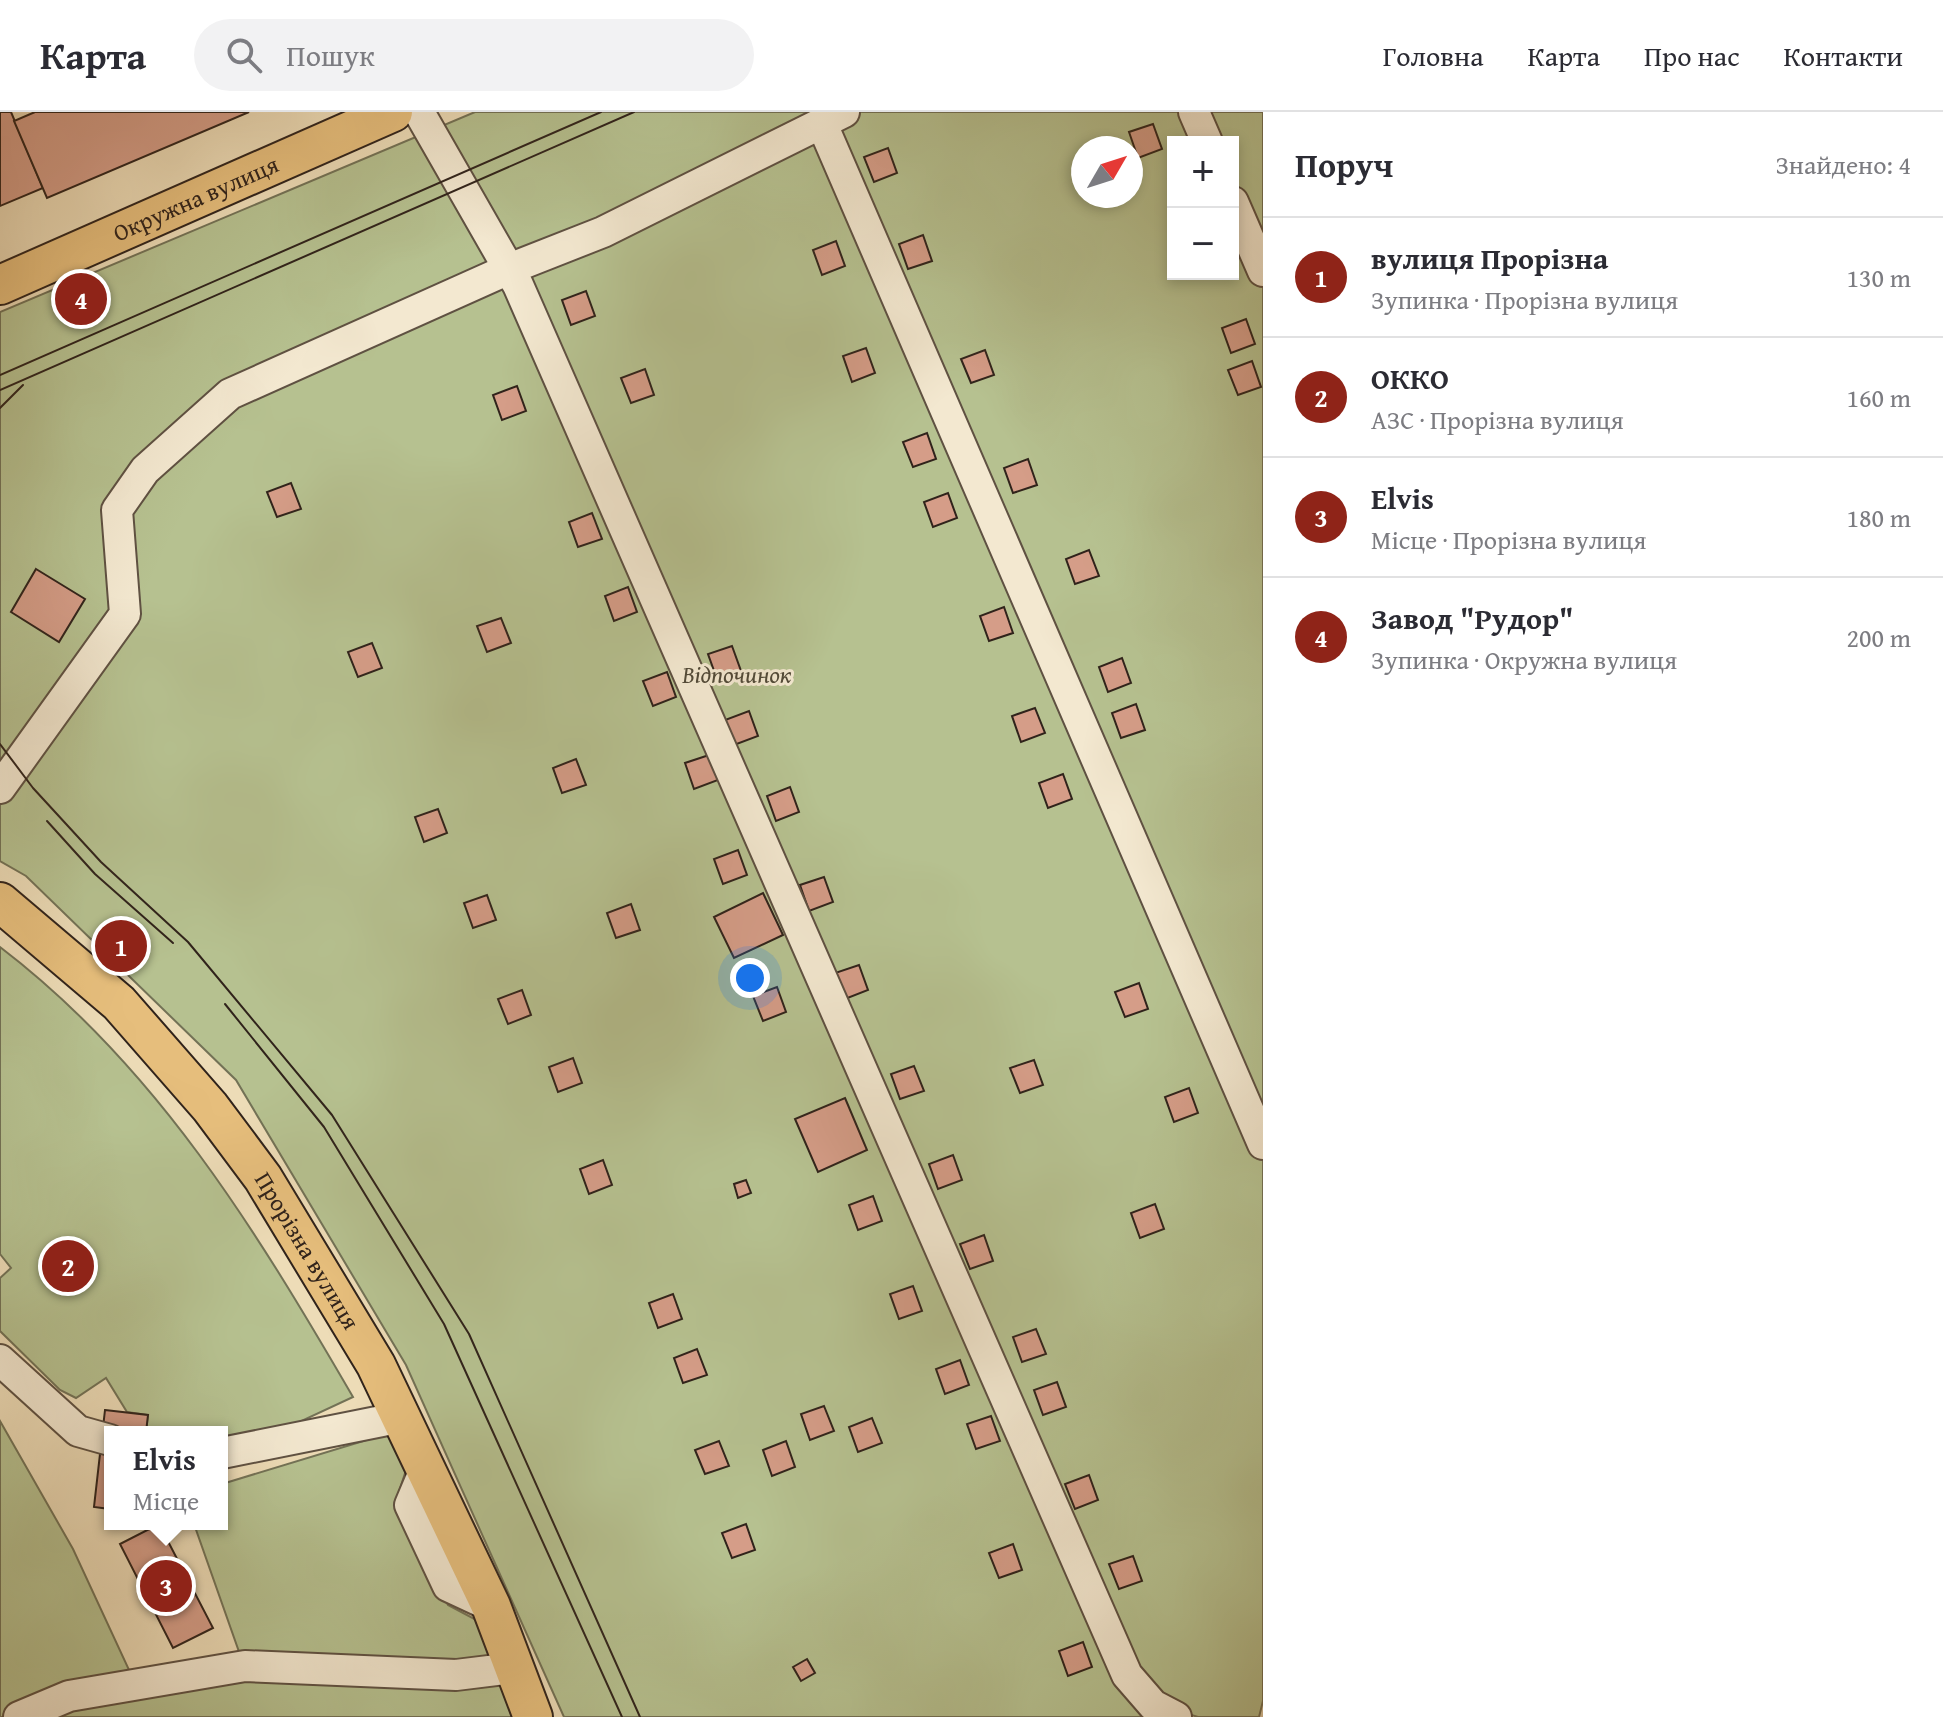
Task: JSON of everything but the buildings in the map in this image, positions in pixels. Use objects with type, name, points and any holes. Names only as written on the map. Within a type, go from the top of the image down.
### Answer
[{"type":"main road","name":"Окружна вулиця","points":[[0,285],[393,112]]},
{"type":"main road","name":"Прорізна вулиця","points":[[0,902],[119,1003],[210,1107],[294,1227],[376,1365],[402,1417],[491,1606],[533,1717]]},
{"type":"street","points":[[419,112],[509,269],[1127,1675],[1153,1705],[1176,1717]]},
{"type":"street","points":[[1194,112],[1204,136]]},
{"type":"street","points":[[0,788],[125,614],[117,510],[145,470],[230,394],[509,269],[603,232],[833,118],[1263,1144]]},
{"type":"street","points":[[1236,208],[1263,271]]},
{"type":"street","points":[[0,1360],[78,1431],[104,1438]]},
{"type":"street","points":[[228,1452],[402,1417]]},
{"type":"street","points":[[19,1717],[69,1696],[245,1666],[456,1675],[513,1668]]},
{"type":"green space","name":"Відпочинок","points":[[475,112],[1263,112],[1263,1701],[1259,1717],[1198,1717],[1172,1709],[1162,1717],[564,1717],[406,1365],[236,1080],[26,876],[0,861],[0,312]]},
{"type":"green space","points":[[0,947],[56,994],[107,1044],[199,1154],[279,1273],[353,1397],[254,1443],[228,1445],[228,1426],[147,1426],[148,1415],[127,1412],[106,1378],[76,1398],[60,1390],[0,1331],[0,1278],[11,1268],[0,1254]]},
{"type":"green space","points":[[0,1421],[73,1549],[135,1683],[244,1666],[196,1530],[228,1530],[228,1482],[393,1432],[408,1464],[397,1498],[448,1605],[499,1632],[533,1717],[0,1717]]},
{"type":"tram line","points":[[0,375],[601,112]]},
{"type":"tram line","points":[[0,390],[634,112]]},
{"type":"tram line","points":[[0,408],[23,385]]},
{"type":"tram line","points":[[0,744],[33,788],[101,862],[188,942],[332,1115],[469,1334],[640,1717]]},
{"type":"tram line","points":[[47,821],[95,874],[173,943]]},
{"type":"tram line","points":[[225,1004],[324,1127],[444,1324],[622,1717]]},
{"type":"place","name":"Завод \"Рудор\"","points":[[81,299]]},
{"type":"place","name":"вулиця Прорізна","points":[[121,946]]},
{"type":"place","name":"ОККО","points":[[68,1266]]},
{"type":"place","name":"Elvis","points":[[166,1586]]}]
